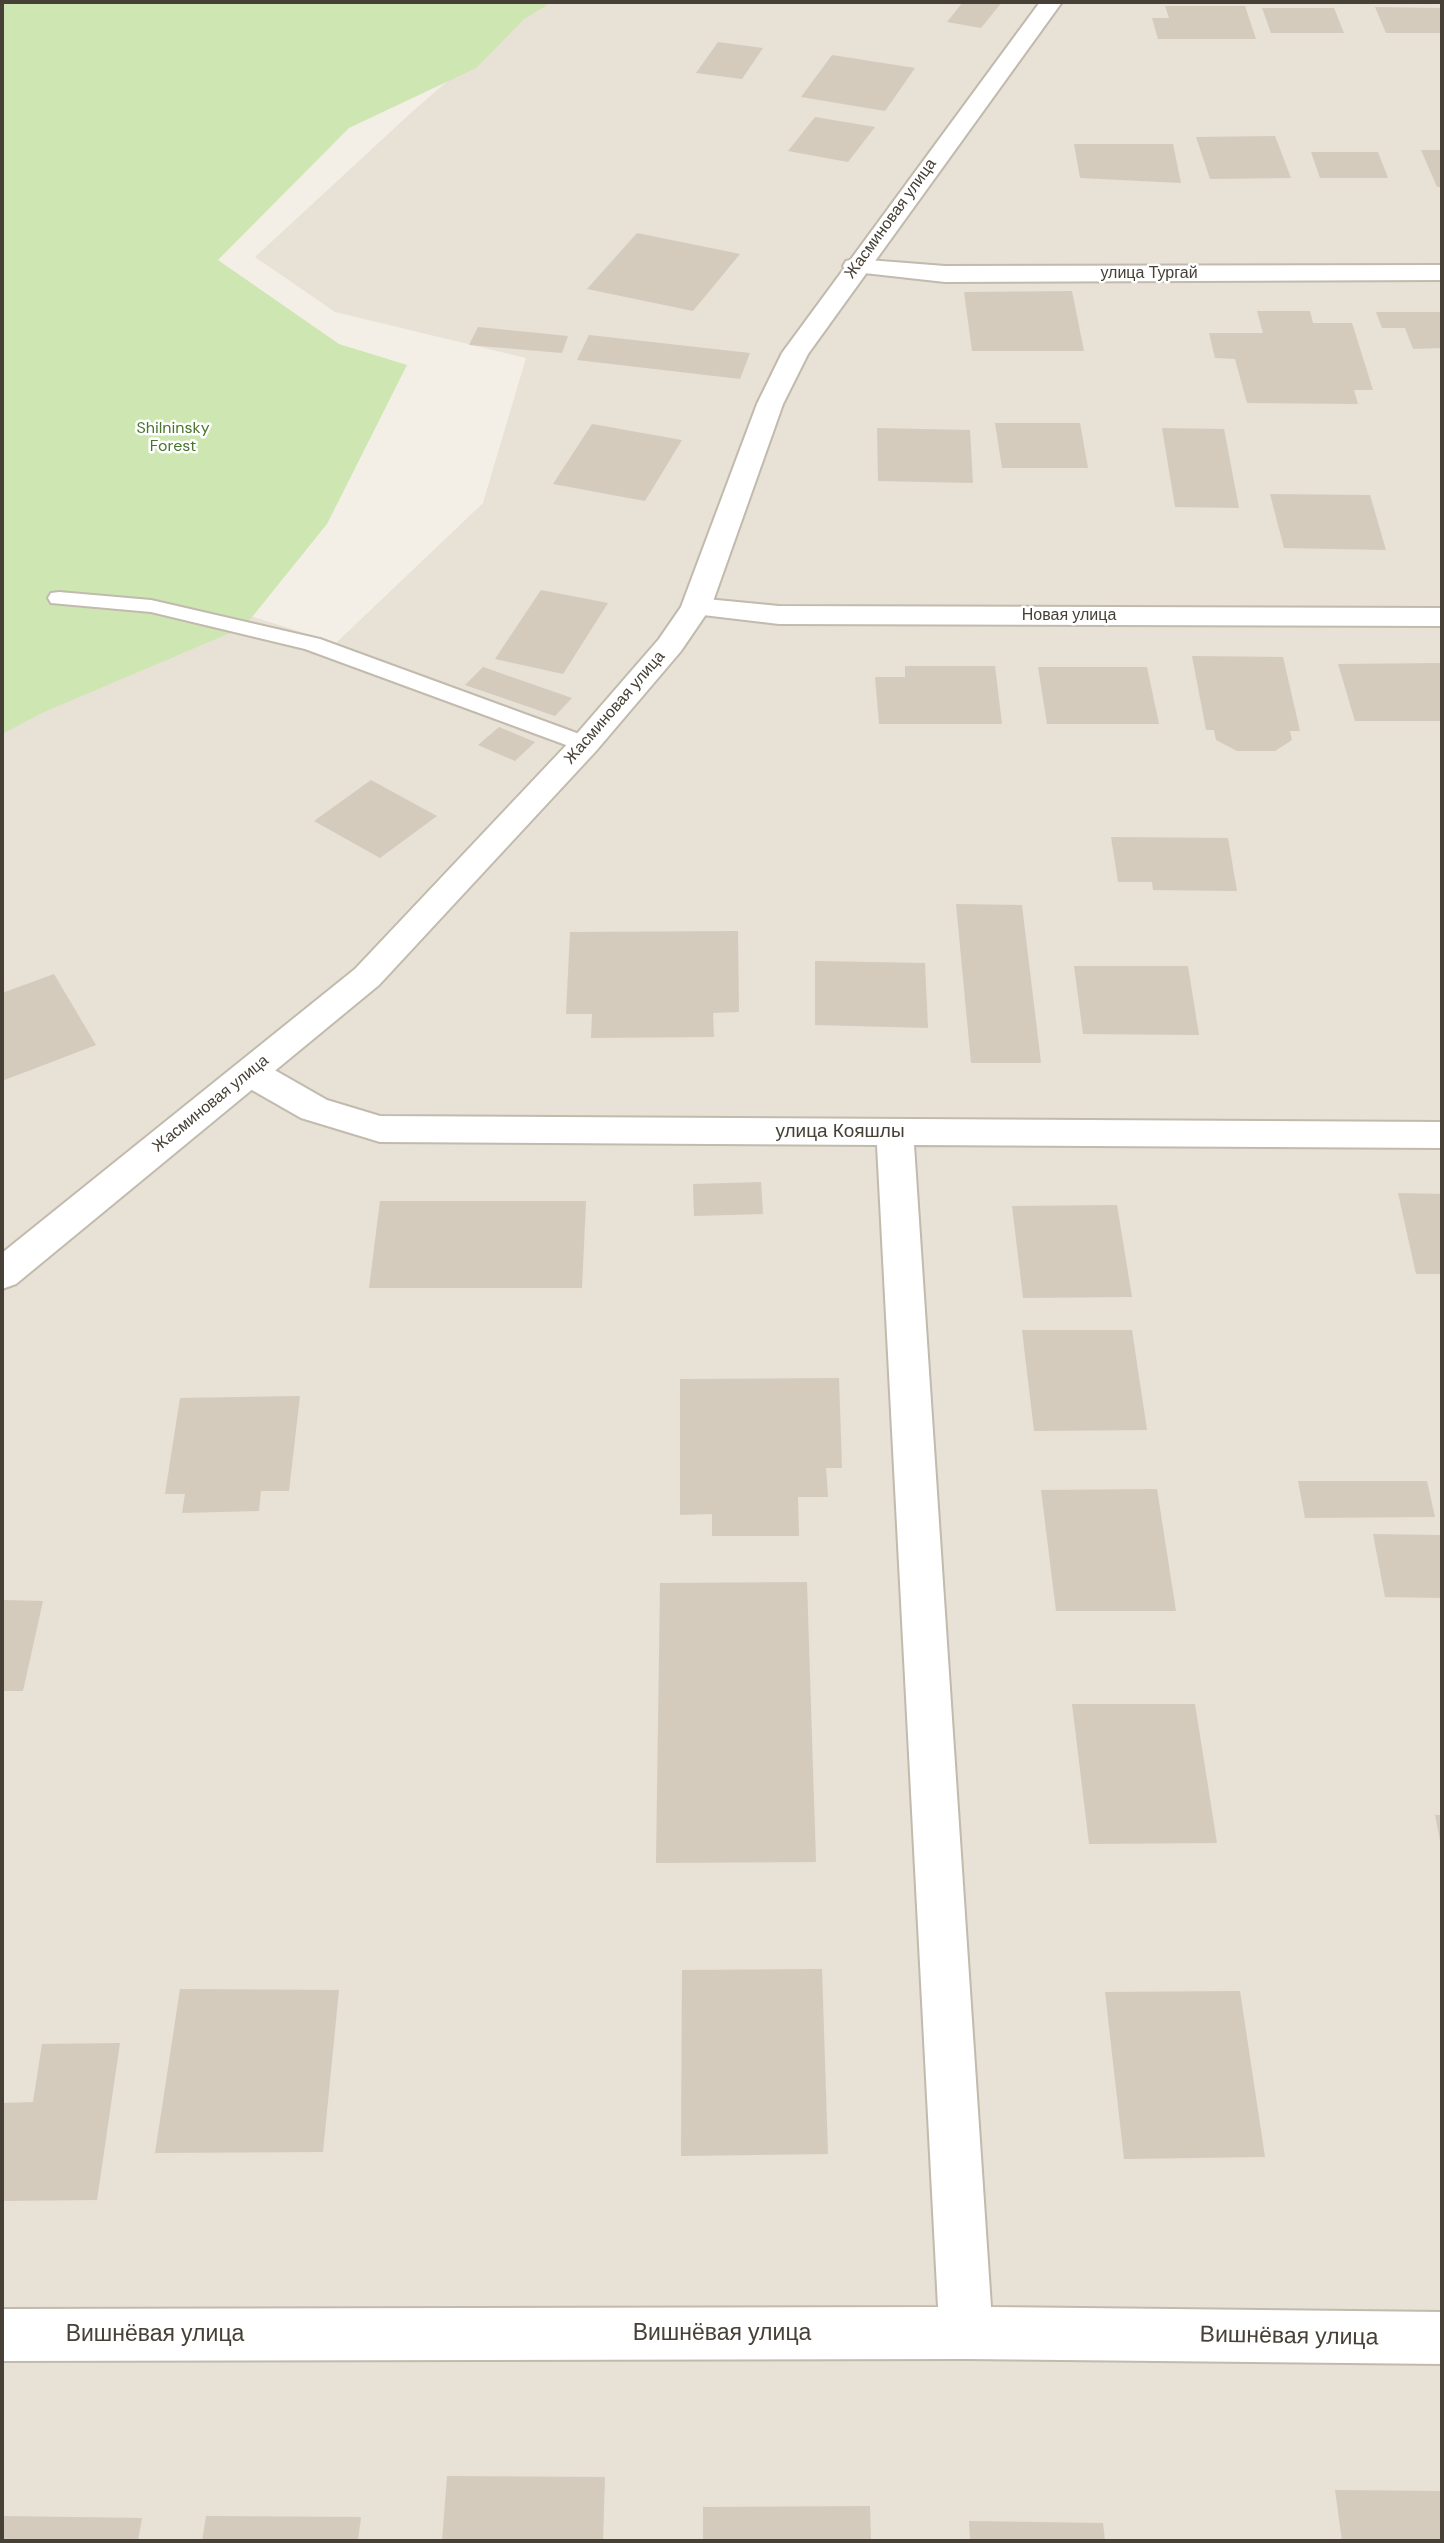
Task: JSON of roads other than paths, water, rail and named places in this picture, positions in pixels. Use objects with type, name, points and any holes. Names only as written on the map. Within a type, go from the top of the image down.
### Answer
[{"type":"street","name":"Жасминовая улица","points":[[2,1274],[366,977],[585,744],[670,645],[696,607],[785,372],[855,266],[1051,2]]},
{"type":"street","name":"улица Тургай","points":[[855,266],[945,274],[1442,273]]},
{"type":"street","name":"Новая улица","points":[[696,607],[779,615],[1442,617]]},
{"type":"street","name":"улица Кояшлы","points":[[251,1073],[314,1109],[380,1129],[1442,1135]]},
{"type":"street","points":[[895,1132],[966,2333]]},
{"type":"street","name":"Вишнёвая улица","points":[[2,2335],[966,2333],[1442,2338]]},
{"type":"lane","points":[[59,598],[151,606],[312,644],[585,744]]},
{"type":"park label","name":"Shilninsky Forest","points":[[173,438]]}]
